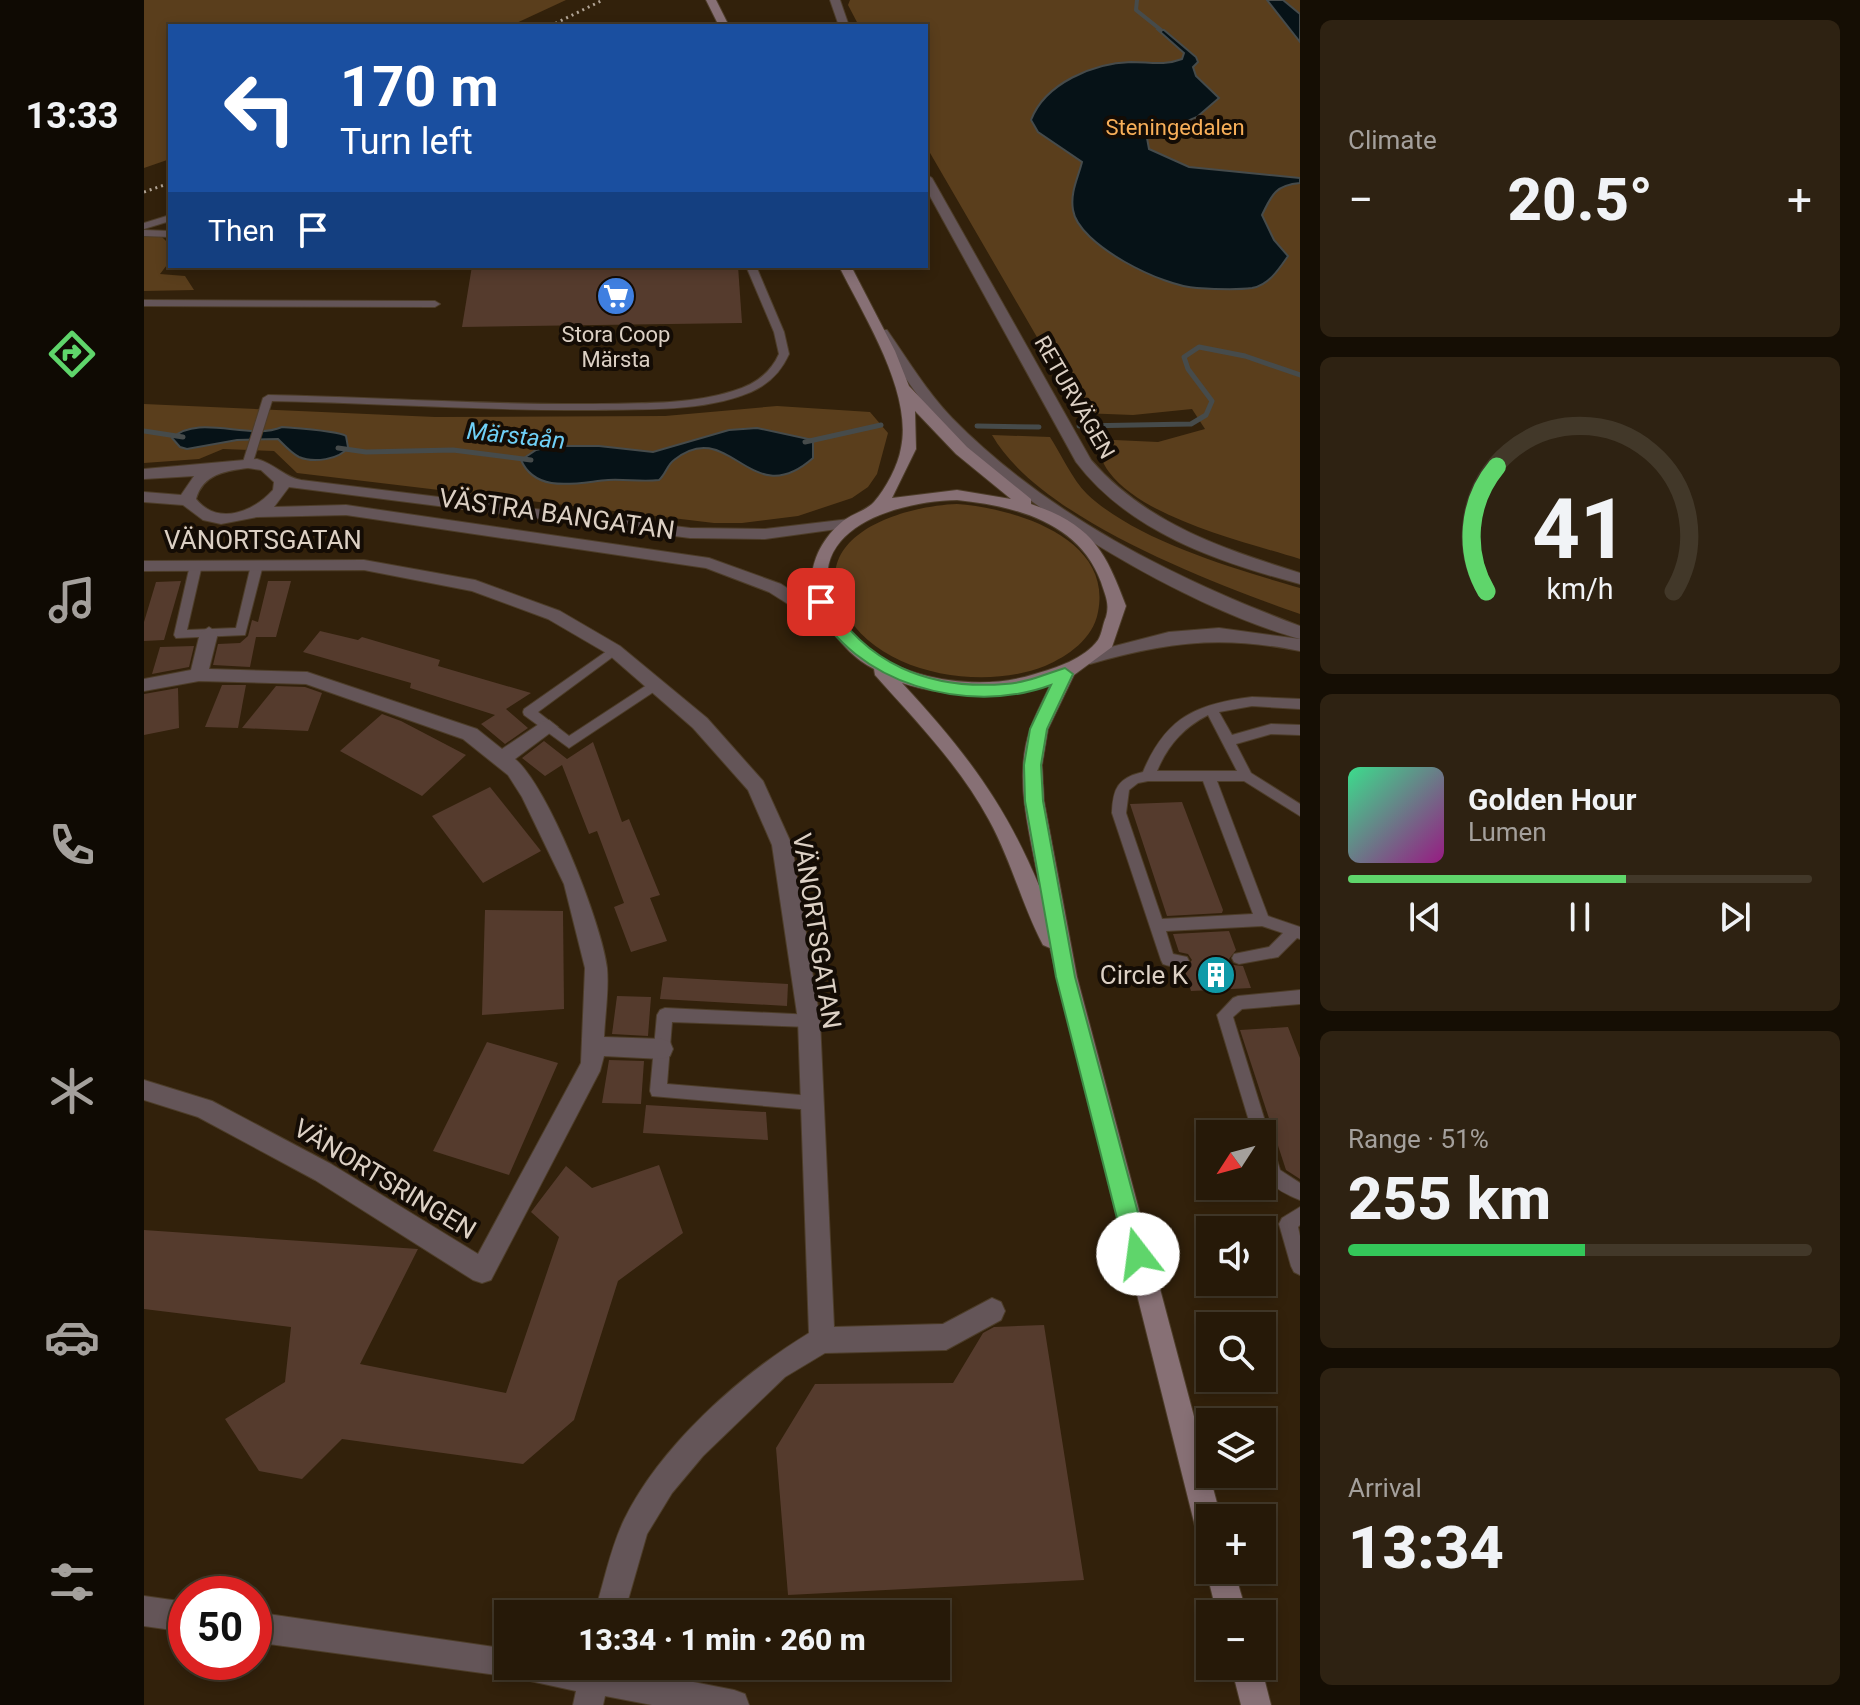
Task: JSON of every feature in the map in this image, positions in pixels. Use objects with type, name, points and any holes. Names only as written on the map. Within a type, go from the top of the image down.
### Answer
[{"type":"main road","points":[[711,0],[723,24]]},
{"type":"main road","points":[[846,268],[897,376],[920,409],[946,436],[1038,512],[1080,537],[1108,570],[1116,607],[1104,642],[1090,658],[1065,674],[1036,685],[969,691],[902,676],[873,662]]},
{"type":"main road","points":[[879,507],[907,455],[910,440],[897,376]]},
{"type":"main road","points":[[1038,512],[998,500],[957,495],[916,497],[879,507],[852,522],[834,539],[823,558],[818,579],[821,602],[832,624],[873,662],[965,766],[990,805],[1010,842],[1066,977]]},
{"type":"main road","points":[[1065,674],[1039,729],[1033,765],[1034,801],[1066,977],[1203,1504]]},
{"type":"main road","points":[[1250,1680],[1256,1705]]},
{"type":"street","points":[[835,0],[843,24]]},
{"type":"street","name":"RETURVÄGEN","points":[[928,182],[1084,462],[1111,495],[1168,532],[1300,579]]},
{"type":"street","points":[[870,317],[931,404],[981,453],[1084,526],[1210,598]]},
{"type":"street","points":[[188,500],[190,489],[199,478],[250,454]]},
{"type":"street","name":"VÄSTRA BANGATAN","points":[[250,454],[276,471],[282,481],[690,533],[765,534],[852,522]]},
{"type":"street","points":[[144,474],[213,469]]},
{"type":"street","points":[[259,512],[281,491],[282,481]]},
{"type":"street","name":"VÄSTRA BANGATAN","points":[[144,497],[188,500],[194,510],[223,519],[259,512],[346,510],[709,563],[775,588],[832,624]]},
{"type":"street","points":[[1080,537],[1158,578],[1300,633]]},
{"type":"street","name":"VÄNORTSGATAN","points":[[144,566],[364,565],[475,586],[554,615],[614,650],[700,723],[756,786],[782,845],[809,1020],[822,1340]]},
{"type":"street","points":[[1090,658],[1135,643],[1198,632],[1232,632],[1300,645]]},
{"type":"street","points":[[199,675],[209,633]]},
{"type":"street","name":"VÄNORTSRINGEN","points":[[144,685],[199,675],[307,678],[470,734],[503,758],[530,794],[574,884],[596,968],[592,1064],[482,1271],[323,1172],[242,1128],[204,1108],[144,1090]]},
{"type":"street","points":[[503,758],[549,727]]},
{"type":"street","points":[[592,1046],[662,1049]]},
{"type":"street","points":[[613,1600],[635,1528],[662,1483],[736,1403],[776,1368],[822,1340],[946,1337],[992,1311]]},
{"type":"street","points":[[144,1611],[168,1614]]},
{"type":"street","points":[[272,1630],[494,1662]]},
{"type":"street","points":[[593,1683],[734,1705]]},
{"type":"lane","points":[[144,226],[168,219]]},
{"type":"lane","points":[[144,233],[168,234]]},
{"type":"lane","points":[[250,454],[268,398],[521,408],[632,407],[728,396],[761,383],[781,364],[784,354],[779,332],[752,268]]},
{"type":"lane","points":[[144,303],[435,304]]},
{"type":"lane","points":[[196,565],[180,635],[241,632],[257,565]]},
{"type":"lane","points":[[614,650],[529,712],[569,743],[657,684]]},
{"type":"lane","points":[[1148,776],[1156,749],[1169,734],[1211,708],[1253,699],[1300,704]]},
{"type":"lane","points":[[1211,708],[1246,776],[1300,811]]},
{"type":"lane","points":[[1229,741],[1271,729],[1300,730]]},
{"type":"lane","points":[[1182,961],[1168,960],[1119,813],[1119,792],[1133,778],[1148,776],[1246,776]]},
{"type":"lane","points":[[1208,776],[1262,920]]},
{"type":"lane","points":[[1158,925],[1262,920],[1296,933],[1273,953],[1239,958]]},
{"type":"lane","points":[[1256,1120],[1225,1015],[1238,1003],[1300,997]]},
{"type":"lane","points":[[809,1020],[665,1015],[658,1091],[812,1103]]},
{"type":"lane","points":[[1276,1177],[1300,1192]]},
{"type":"lane","points":[[1300,1215],[1288,1224],[1300,1266]]},
{"type":"green space","points":[[144,0],[566,0],[514,24],[168,24],[168,160],[144,168]]},
{"type":"green space","name":"Steningedalen","points":[[850,0],[1300,0],[1300,559],[1171,516],[1125,489],[1109,472],[1093,439],[1158,442],[1205,429],[1192,409],[1133,415],[1081,413],[928,149],[928,24],[858,24],[848,5]]},
{"type":"green space","points":[[144,235],[162,237],[168,243],[168,264],[160,274],[185,276],[194,290],[144,291]]},
{"type":"green space","points":[[144,404],[435,417],[665,416],[777,406],[870,412],[888,433],[877,474],[868,487],[852,498],[798,516],[714,523],[297,473],[274,451],[223,449],[199,459],[144,463]]},
{"type":"green space","points":[[992,435],[1050,437],[1082,488],[1108,511],[1132,526],[1188,552],[1300,588],[1300,614],[1176,566],[1087,520],[1048,494],[1015,465]]},
{"type":"green space","points":[[957,504],[1030,520],[1054,531],[1074,546],[1090,564],[1099,586],[1098,612],[1091,630],[1071,652],[1045,666],[1020,673],[992,677],[963,676],[934,672],[906,663],[881,650],[860,632],[844,610],[835,584],[838,562],[848,544],[887,519],[911,511]]},
{"type":"shaded area","points":[[1267,0],[1283,0],[1300,14],[1300,42]]},
{"type":"shaded area","points":[[1158,30],[1164,30],[1196,57],[1198,62],[1193,67],[1196,76],[1219,98],[1197,117],[1147,138],[1149,149],[1189,167],[1300,178],[1300,183],[1280,188],[1262,215],[1274,240],[1288,256],[1264,284],[1246,289],[1182,286],[1145,272],[1106,250],[1078,223],[1073,210],[1073,191],[1082,162],[1038,132],[1031,120],[1047,95],[1087,71],[1117,63],[1163,63],[1182,59],[1184,53]]},
{"type":"shaded area","points":[[282,427],[342,434],[346,436],[348,447],[339,455],[311,460],[296,455],[278,439],[237,440],[187,449],[180,447],[172,438],[196,428],[255,431]]},
{"type":"shaded area","points":[[757,428],[813,440],[813,458],[791,472],[773,476],[756,471],[726,454],[710,449],[693,449],[672,462],[659,480],[572,484],[537,478],[521,460],[536,450],[553,446],[599,446],[653,452],[729,430]]},
{"type":"building","points":[[472,268],[738,268],[742,323],[462,327]]},
{"type":"building","points":[[181,581],[164,640],[144,641],[144,622],[156,582]]},
{"type":"building","points":[[268,581],[291,581],[276,637],[256,637],[250,667],[213,665],[218,644],[240,643],[248,636],[252,620],[258,622]]},
{"type":"building","points":[[320,631],[358,640],[362,637],[440,660],[438,666],[531,693],[506,709],[528,728],[505,744],[481,724],[495,715],[410,688],[411,683],[303,652]]},
{"type":"building","points":[[194,646],[189,667],[152,674],[160,647]]},
{"type":"building","points":[[222,685],[246,685],[238,728],[205,727]]},
{"type":"building","points":[[276,686],[305,687],[322,693],[308,731],[242,728]]},
{"type":"building","points":[[178,688],[179,728],[144,735],[144,694]]},
{"type":"building","points":[[382,714],[466,755],[422,796],[340,751]]},
{"type":"building","points":[[544,741],[567,759],[593,742],[622,822],[629,819],[660,895],[650,898],[667,941],[631,952],[614,907],[624,903],[597,831],[589,834],[562,765],[545,776],[522,758]]},
{"type":"building","points":[[490,787],[541,851],[483,883],[432,816]]},
{"type":"building","name":"Circle K","points":[[1182,802],[1222,913],[1167,916],[1130,804]]},
{"type":"building","points":[[485,910],[563,911],[564,1009],[482,1015]]},
{"type":"building","name":"Circle K","points":[[1229,931],[1236,950],[1229,959],[1233,965],[1243,966],[1251,988],[1191,991],[1184,969],[1192,960],[1188,954],[1179,952],[1173,934]]},
{"type":"building","points":[[663,977],[788,984],[787,1006],[660,999]]},
{"type":"building","points":[[617,996],[651,997],[648,1036],[612,1034]]},
{"type":"building","points":[[1288,1027],[1300,1058],[1300,1179],[1286,1170],[1276,1140],[1276,1120],[1270,1120],[1240,1030]]},
{"type":"building","points":[[487,1042],[558,1063],[509,1175],[433,1151]]},
{"type":"building","points":[[609,1060],[644,1061],[641,1104],[602,1103]]},
{"type":"building","points":[[646,1105],[766,1112],[768,1140],[643,1133]]},
{"type":"building","points":[[659,1165],[683,1233],[618,1281],[574,1420],[523,1464],[342,1439],[302,1479],[259,1471],[225,1419],[285,1382],[291,1327],[144,1309],[144,1230],[418,1249],[360,1364],[506,1393],[559,1237],[531,1212],[566,1166],[592,1188]]},
{"type":"building","points":[[1044,1325],[1084,1580],[788,1595],[776,1448],[815,1384],[953,1383],[983,1333],[994,1327]]},
{"type":"waterway","points":[[1137,0],[1136,10],[1161,30]]},
{"type":"waterway","name":"Märstaån","points":[[1079,426],[1191,424],[1206,415],[1212,401],[1188,369],[1184,357],[1199,347],[1245,356],[1300,375]]},
{"type":"waterway","name":"Märstaån","points":[[805,442],[881,425]]},
{"type":"waterway","name":"Märstaån","points":[[977,426],[1039,427]]},
{"type":"waterway","name":"Märstaån","points":[[144,431],[183,437]]},
{"type":"waterway","name":"Märstaån","points":[[338,448],[366,452],[453,450],[531,460]]},
{"type":"railway","points":[[554,24],[603,0]]},
{"type":"railway","points":[[144,192],[168,184]]},
{"type":"place","name":"Stora Coop Märsta","points":[[616,296]]},
{"type":"place","name":"Circle K","points":[[1216,975]]},
{"type":"route","points":[[821,602],[843,638],[873,662],[902,676],[935,686],[969,691],[1004,690],[1036,685],[1065,674],[1039,729],[1033,765],[1034,801],[1066,977],[1138,1254]]}]
